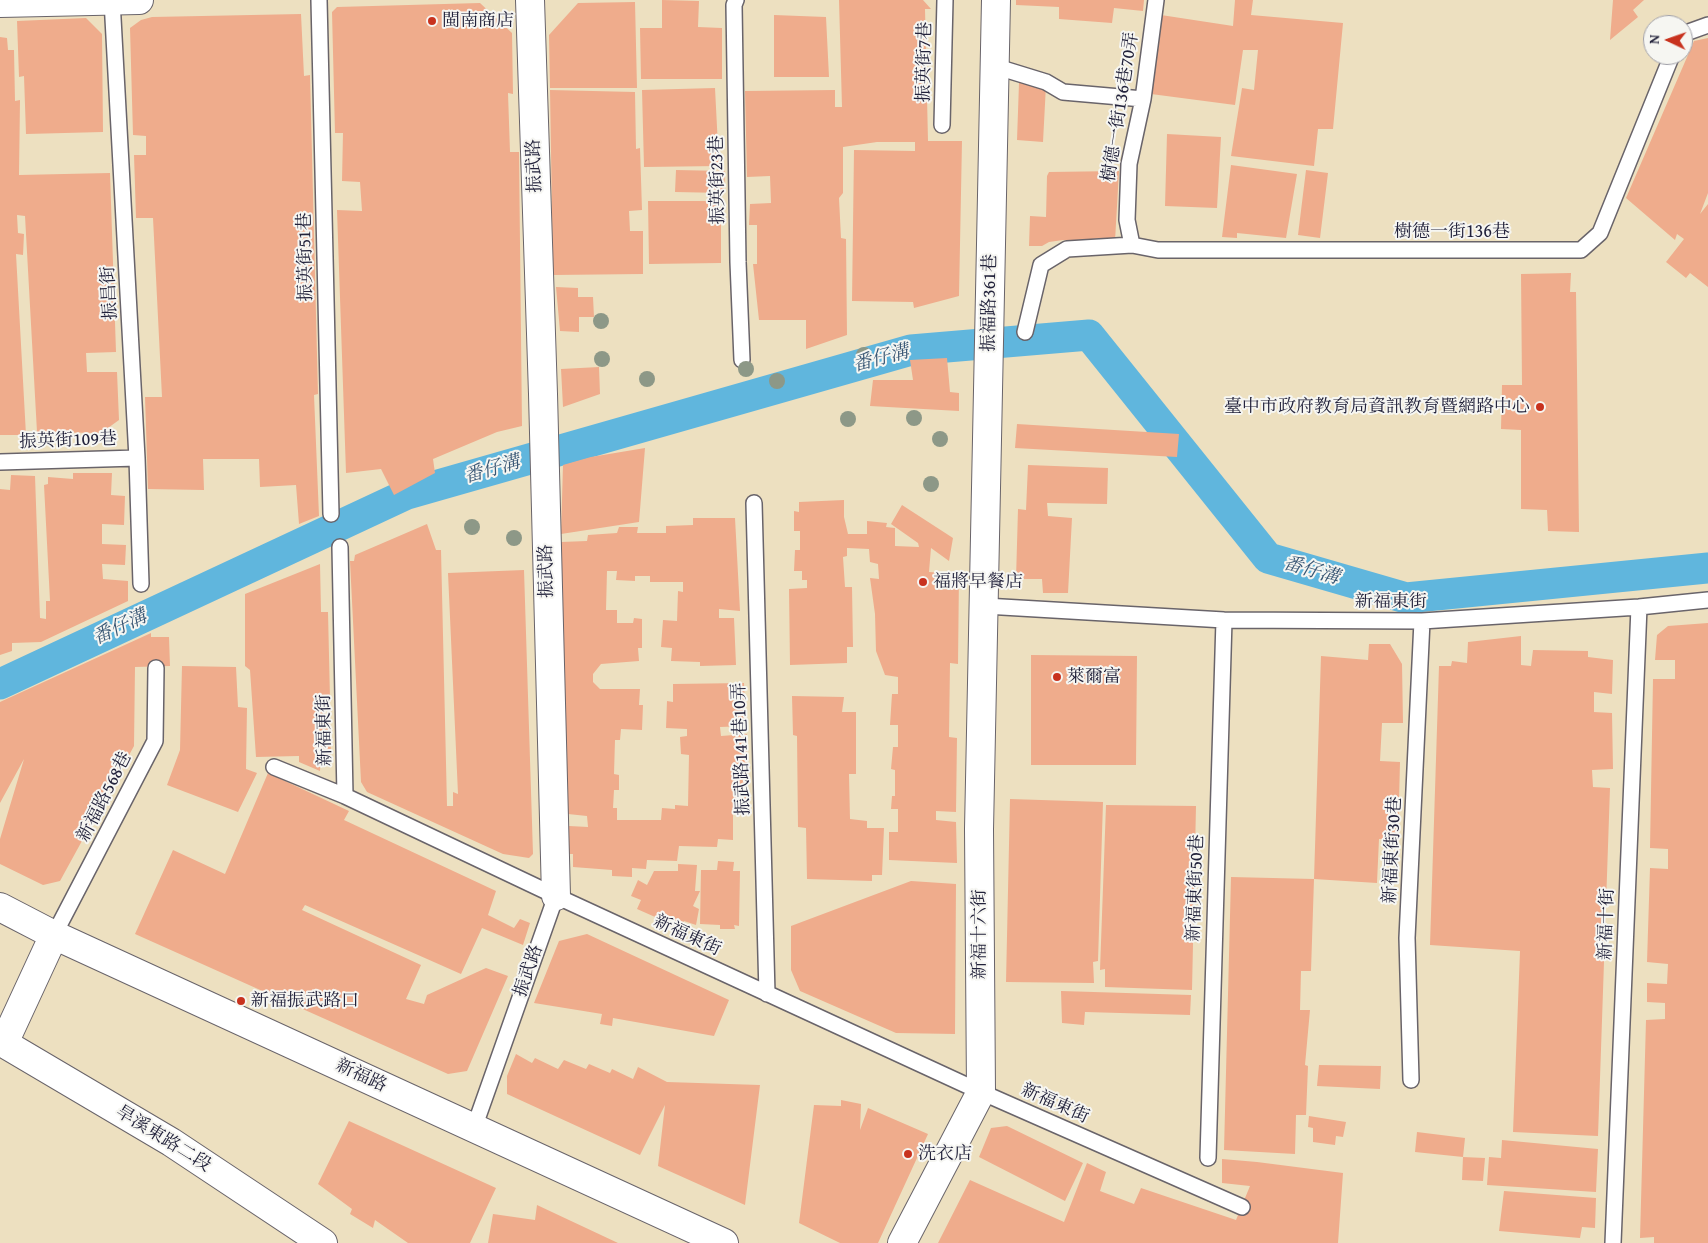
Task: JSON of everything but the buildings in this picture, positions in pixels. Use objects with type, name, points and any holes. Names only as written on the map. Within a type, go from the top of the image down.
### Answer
[{"type":"street","points":[[0,3],[139,0]]},
{"type":"street","name":"振武路","points":[[530,0],[543,394],[556,896]]},
{"type":"street","name":"振福路361巷","points":[[985,606],[996,0]]},
{"type":"street","name":"新福十六街","points":[[902,1243],[981,1092],[979,829],[985,606]]},
{"type":"street","name":"新福路","points":[[0,907],[54,935],[724,1243]]},
{"type":"street","points":[[2,1042],[54,935]]},
{"type":"street","name":"旱溪東路二段","points":[[2,1042],[171,1142],[323,1243]]},
{"type":"lane","name":"振昌街","points":[[112,0],[137,458],[141,584]]},
{"type":"lane","name":"振英街51巷","points":[[319,0],[331,514]]},
{"type":"lane","name":"振英街23巷","points":[[736,0],[734,5],[738,262],[742,360]]},
{"type":"lane","name":"振英街7巷","points":[[942,125],[945,0]]},
{"type":"lane","name":"樹德一街136巷70弄","points":[[1132,245],[1127,220],[1129,164],[1143,99],[1156,0]]},
{"type":"lane","points":[[1693,30],[1708,25]]},
{"type":"lane","name":"樹德一街136巷","points":[[1025,332],[1041,265],[1067,249],[1132,245],[1158,250],[1581,250],[1600,233],[1668,65]]},
{"type":"lane","points":[[994,66],[1046,82],[1063,92],[1143,99]]},
{"type":"lane","name":"振英街109巷","points":[[0,462],[137,458]]},
{"type":"lane","name":"振武路141巷10弄","points":[[754,503],[767,994]]},
{"type":"lane","name":"新福東街","points":[[340,547],[345,796],[767,994],[981,1092],[1242,1207]]},
{"type":"lane","name":"新福東街","points":[[985,606],[1224,620],[1422,621],[1639,607],[1708,600]]},
{"type":"lane","name":"新福十街","points":[[1613,1243],[1639,607]]},
{"type":"lane","name":"新福東街50巷","points":[[1208,1158],[1224,620]]},
{"type":"lane","name":"新福東街30巷","points":[[1411,1080],[1407,938],[1422,621]]},
{"type":"lane","name":"新福路568巷","points":[[54,935],[155,741],[156,668]]},
{"type":"lane","points":[[274,767],[345,796]]},
{"type":"lane","name":"振武路","points":[[474,1128],[556,896]]},
{"type":"waterway","name":"番仔溝","points":[[0,684],[407,494],[911,350],[1089,335],[1268,558],[1406,598],[1708,568]]},
{"type":"place","name":"閩南商店","points":[[432,21]]},
{"type":"place","name":"臺中市政府教育局資訊教育暨網路中心","points":[[1540,407]]},
{"type":"place","name":"福將早餐店","points":[[923,582]]},
{"type":"place","name":"萊爾富","points":[[1057,677]]},
{"type":"place","name":"新福振武路口","points":[[241,1001]]},
{"type":"place","name":"洗衣店","points":[[908,1154]]}]
